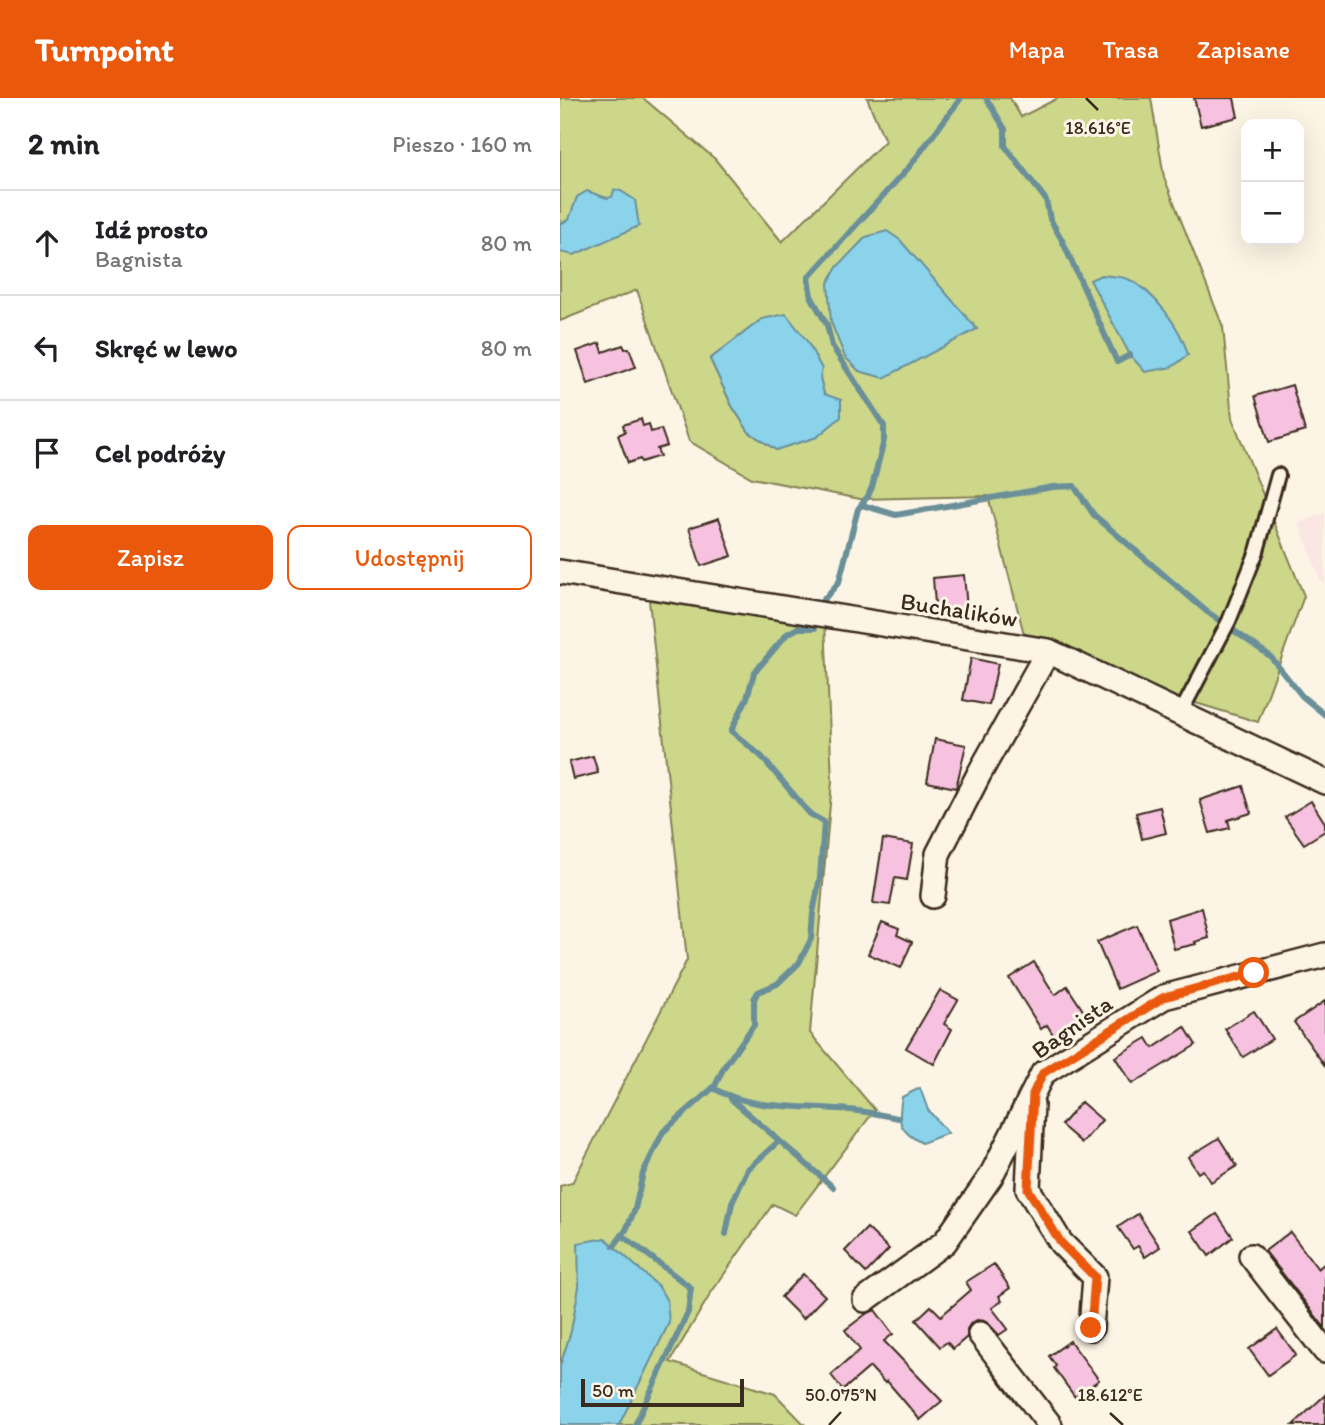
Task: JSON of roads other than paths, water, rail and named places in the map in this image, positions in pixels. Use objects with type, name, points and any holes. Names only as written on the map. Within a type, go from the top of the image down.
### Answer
[{"type":"street","name":"Buchalików","points":[[560,572],[1048,651],[1325,782]]},
{"type":"street","points":[[933,897],[938,854],[1048,651]]},
{"type":"street","name":"Bagnista","points":[[865,1300],[945,1242],[991,1177],[1043,1073],[1164,997],[1325,955]]},
{"type":"street","points":[[1033,1094],[1028,1189],[1061,1243],[1095,1277],[1091,1328]]},
{"type":"street","points":[[1251,1256],[1325,1351]]},
{"type":"street","points":[[980,1334],[1050,1425]]},
{"type":"lane","points":[[1180,714],[1226,626],[1257,551],[1278,475]]},
{"type":"water","points":[[614,190],[621,191],[635,200],[639,226],[574,255],[560,252],[560,222],[569,219],[577,197],[587,191],[607,198],[612,197]]},
{"type":"water","points":[[887,231],[900,240],[977,329],[884,378],[859,371],[845,357],[831,322],[828,283],[837,267],[866,237]]},
{"type":"water","points":[[1101,275],[1128,279],[1157,301],[1173,322],[1188,355],[1172,367],[1145,372],[1130,355],[1090,280]]},
{"type":"water","points":[[786,314],[807,341],[822,369],[820,378],[824,394],[841,400],[841,417],[817,437],[776,450],[749,432],[732,406],[710,359],[762,319]]},
{"type":"water","points":[[920,1088],[928,1110],[948,1133],[922,1143],[904,1130],[900,1120],[902,1097]]},
{"type":"water","points":[[605,1238],[659,1287],[667,1301],[669,1323],[619,1425],[560,1425],[560,1366],[571,1331],[579,1287],[578,1243]]},
{"type":"waterway","points":[[818,606],[839,582],[858,509],[872,487],[884,440],[884,426],[832,346],[827,325],[811,296],[808,278],[910,166],[961,98]]},
{"type":"waterway","points":[[986,98],[1005,129],[1005,146],[1046,200],[1050,219],[1117,362],[1130,355]]},
{"type":"waterway","points":[[862,505],[896,515],[1053,487],[1074,486],[1094,515],[1206,611],[1270,656],[1302,696],[1325,715]]},
{"type":"waterway","points":[[614,1246],[626,1230],[635,1209],[643,1173],[663,1132],[715,1086],[724,1067],[754,1025],[754,999],[758,992],[777,984],[799,963],[811,939],[824,822],[810,814],[761,756],[731,731],[747,698],[754,673],[787,634],[798,628],[815,628]]},
{"type":"waterway","points":[[713,1088],[762,1104],[855,1111],[898,1118]]},
{"type":"waterway","points":[[731,1099],[833,1187]]},
{"type":"waterway","points":[[726,1234],[732,1203],[748,1169],[779,1141]]},
{"type":"waterway","points":[[622,1235],[691,1288],[688,1312],[635,1425]]}]
